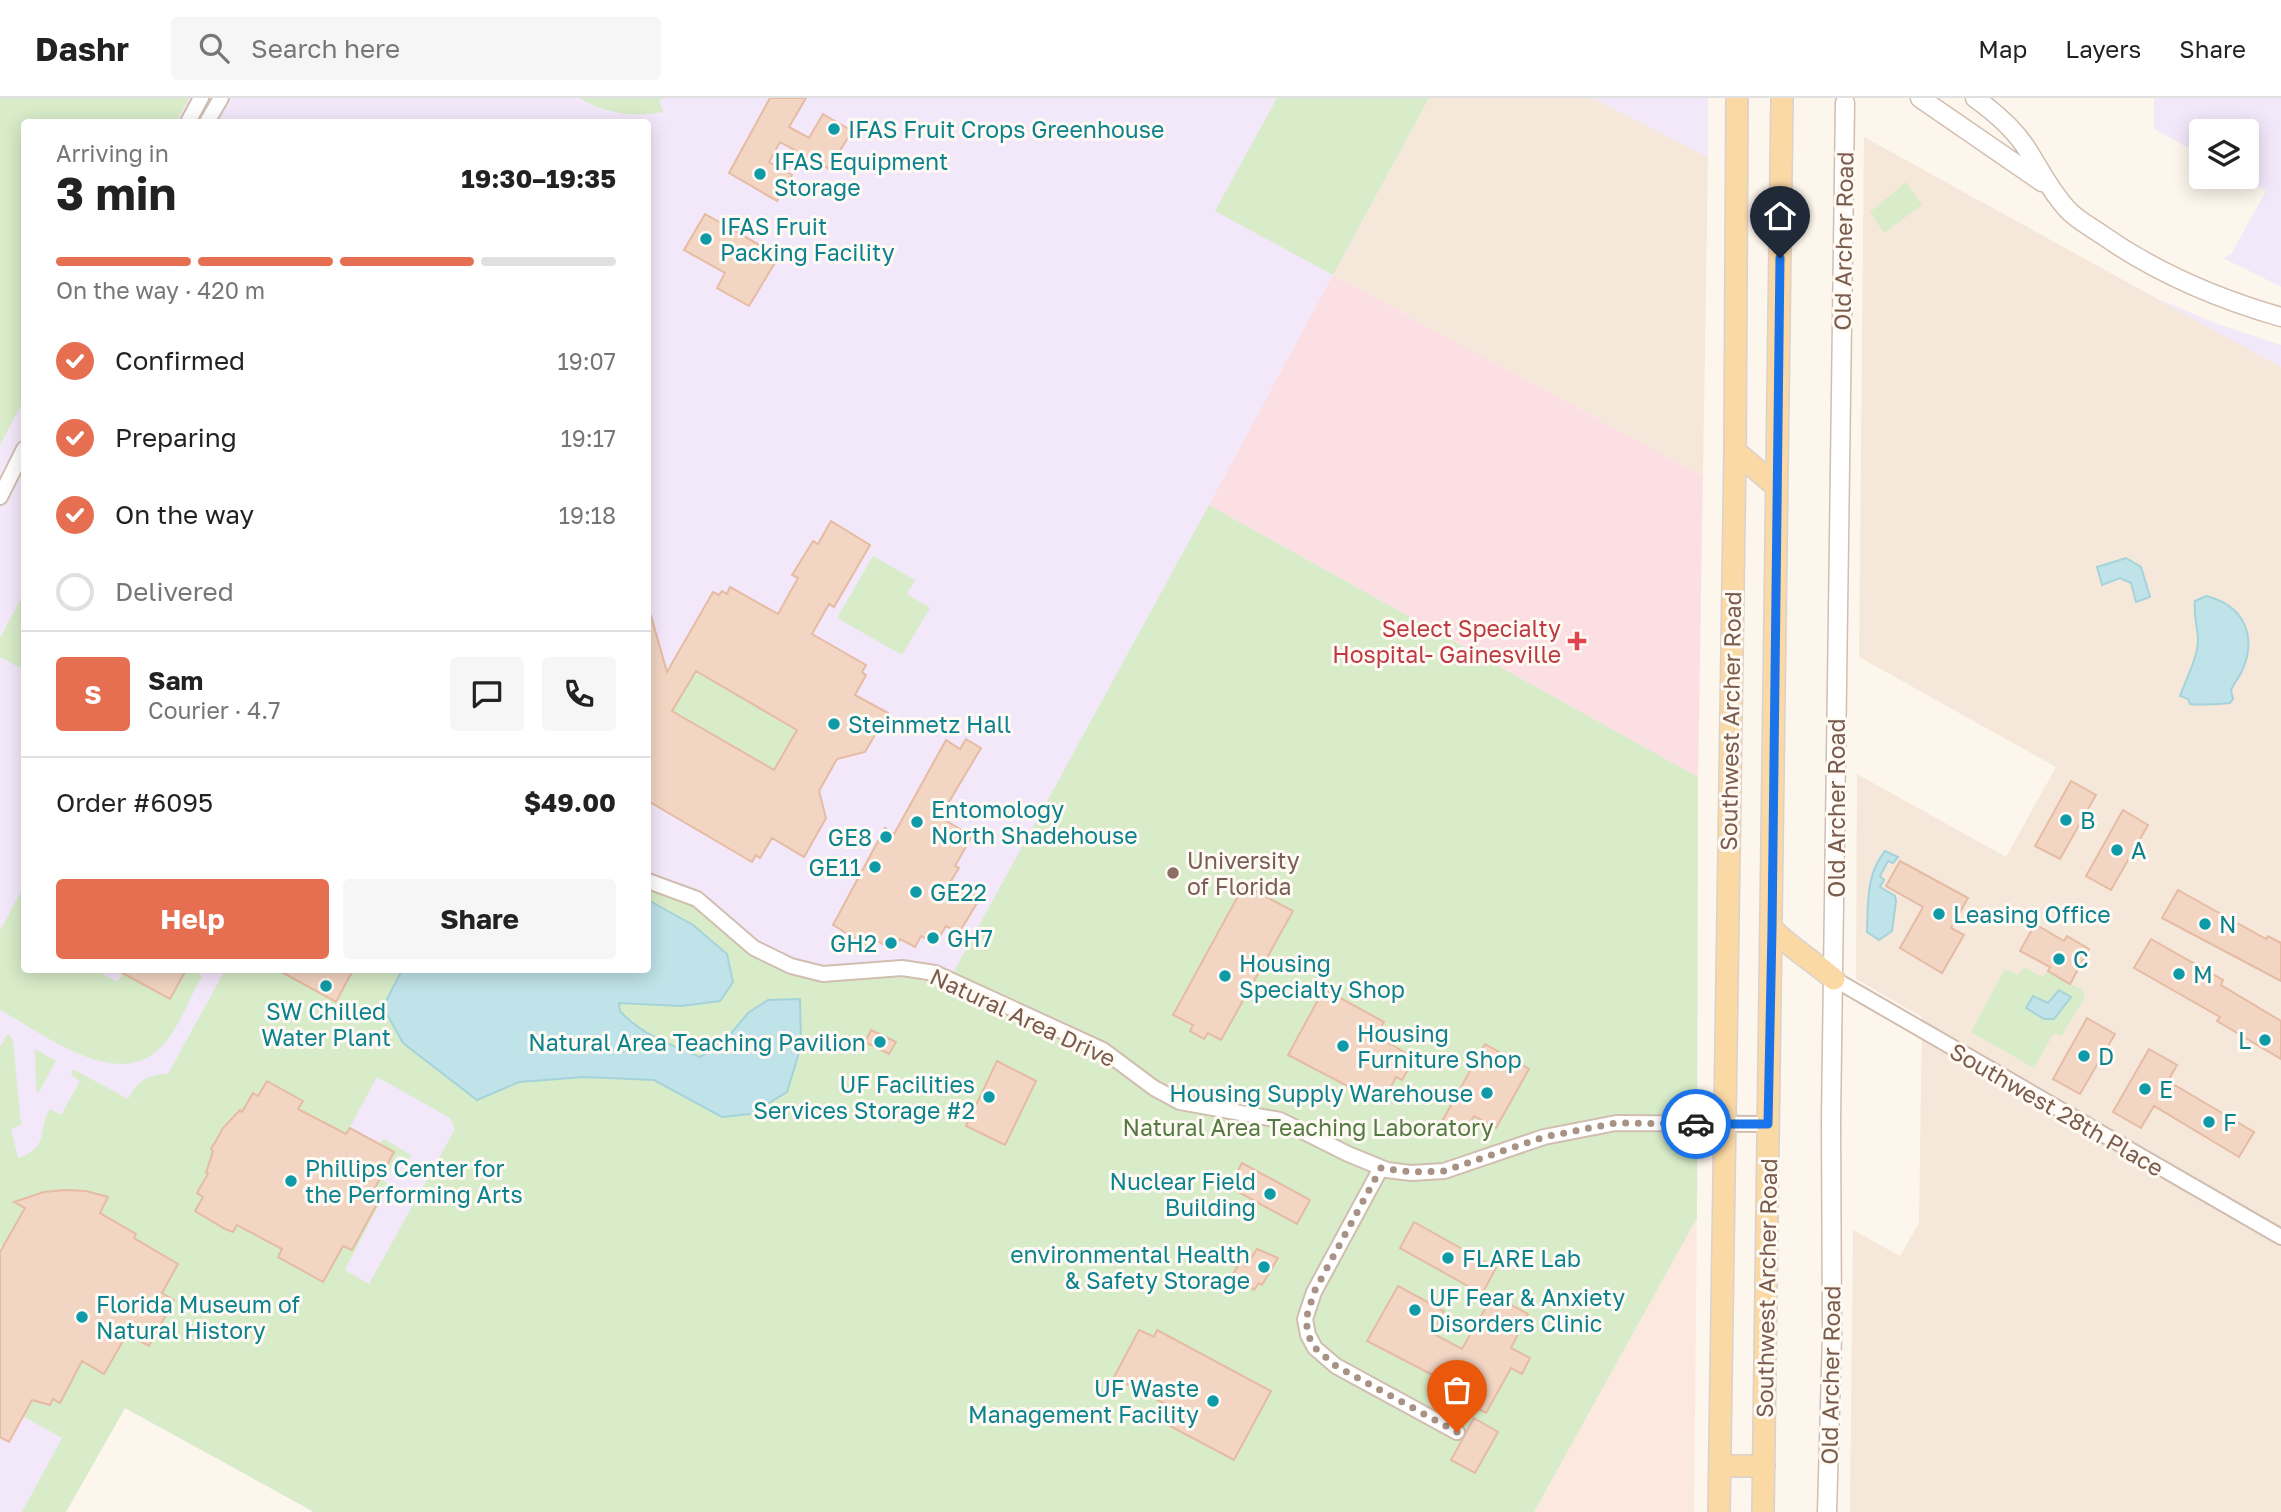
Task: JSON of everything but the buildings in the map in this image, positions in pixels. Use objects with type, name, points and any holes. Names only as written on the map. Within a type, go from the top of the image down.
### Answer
[{"type":"main road","name":"Southwest Archer Road","points":[[1719,1512],[1735,450],[1737,98]]},
{"type":"main road","name":"Southwest Archer Road","points":[[1763,1512],[1782,98]]},
{"type":"main road","points":[[1735,450],[1776,486]]},
{"type":"main road","points":[[1772,929],[1789,947],[1807,956],[1834,979]]},
{"type":"main road","points":[[1720,1466],[1764,1466]]},
{"type":"street","points":[[190,119],[201,98]]},
{"type":"street","points":[[209,119],[221,98]]},
{"type":"street","points":[[1920,98],[2045,183]]},
{"type":"street","points":[[1975,98],[1993,111],[2024,145],[2045,183],[2069,211],[2134,256],[2236,304],[2281,317]]},
{"type":"street","name":"Old Archer Road","points":[[1827,1512],[1832,1336],[1845,100]]},
{"type":"street","points":[[0,497],[21,455]]},
{"type":"street","points":[[0,487],[16,464]]},
{"type":"street","name":"Natural Area Drive","points":[[651,882],[697,899],[760,952],[798,969],[830,974],[902,968],[929,971],[1103,1050],[1150,1086],[1175,1100],[1198,1107],[1280,1120],[1381,1168],[1411,1172],[1444,1171],[1536,1139],[1616,1123],[1768,1124]]},
{"type":"street","name":"Southwest 28th Place","points":[[1834,979],[2281,1237]]},
{"type":"street","points":[[1381,1168],[1314,1292],[1306,1319],[1308,1335],[1315,1348],[1336,1366],[1457,1432]]},
{"type":"shaded area","name":"University of Florida","points":[[0,98],[1429,98],[1210,505],[1698,777],[1697,1218],[1534,1512],[314,1512],[125,1408],[66,1512],[0,1512]]},
{"type":"shaded area","points":[[1429,98],[1593,98],[1708,157],[1703,476],[1333,275]]},
{"type":"shaded area","points":[[1593,98],[1708,98],[1708,157]]},
{"type":"shaded area","points":[[2154,98],[2281,98],[2281,287],[2223,258],[2231,254],[2266,191],[2259,187],[2259,119],[2189,119],[2189,148],[2154,129]]},
{"type":"shaded area","points":[[1864,137],[2281,367],[2281,1512],[1850,1512],[1853,1230],[1900,1256],[1919,1223],[1922,1017],[1856,979],[1857,774],[2006,857],[2056,767],[1859,657]]},
{"type":"shaded area","name":"Select Specialty Hospital- Gainesville","points":[[1333,275],[1703,476],[1698,777],[1209,505]]},
{"type":"shaded area","points":[[2151,296],[2215,323],[2281,345],[2281,367]]},
{"type":"shaded area","points":[[1697,1218],[1694,1512],[1534,1512]]},
{"type":"green space","points":[[0,98],[189,98],[178,119],[21,119],[21,406],[0,445]]},
{"type":"green space","points":[[579,98],[665,98],[659,100],[663,112],[630,114],[609,111]]},
{"type":"green space","points":[[1277,98],[1429,98],[1333,275],[1215,211]]},
{"type":"green space","points":[[1906,182],[1922,205],[1884,233],[1870,212]]},
{"type":"green space","name":"Natural Area Teaching Laboratory","points":[[1209,505],[1698,777],[1697,1218],[1534,1512],[314,1512],[125,1408],[66,1512],[22,1512],[62,1438],[22,1416],[31,1400],[49,1405],[53,1399],[60,1403],[82,1361],[104,1374],[127,1334],[149,1346],[174,1300],[152,1287],[155,1281],[166,1287],[178,1264],[134,1238],[136,1234],[99,1214],[108,1197],[85,1191],[61,1190],[15,1202],[25,1208],[3,1247],[0,1246],[0,1047],[8,1033],[13,1040],[21,1125],[11,1129],[18,1158],[35,1149],[39,1143],[50,1109],[61,1115],[80,1081],[71,1075],[73,1069],[128,1099],[135,1087],[144,1080],[155,1075],[168,1074],[223,973],[285,973],[336,1002],[351,973],[651,973],[651,889],[689,903],[708,916],[749,953],[796,976],[831,980],[906,976],[946,986]],"holes":[[[377,1077],[450,1118],[455,1129],[369,1284],[345,1270],[384,1195],[390,1198],[393,1187],[384,1181],[398,1155],[408,1160],[412,1156],[385,1139],[379,1143],[394,1152],[375,1188],[383,1193],[352,1250],[336,1242],[340,1252],[323,1281],[279,1257],[286,1243],[237,1225],[224,1229],[195,1211],[203,1197],[197,1193],[208,1174],[206,1173],[213,1151],[211,1149],[223,1128],[242,1112],[253,1093],[258,1096],[267,1081],[302,1100],[298,1109],[329,1125],[342,1142]]]},
{"type":"green space","points":[[873,556],[915,580],[907,594],[930,608],[902,655],[837,618]]},
{"type":"green space","points":[[21,599],[21,668],[0,657],[0,638]]},
{"type":"green space","points":[[689,667],[806,736],[783,775],[666,707],[668,703],[680,699],[688,684],[685,674]]},
{"type":"green space","points":[[21,892],[21,973],[104,973],[117,982],[123,973],[170,998],[184,973],[198,973],[202,976],[178,1022],[161,1047],[143,1060],[123,1064],[102,1062],[58,1044],[0,1010],[0,930]]},
{"type":"green space","points":[[2024,967],[2043,977],[2048,971],[2082,990],[2085,997],[2062,1036],[2054,1033],[2034,1068],[1971,1032],[2005,969],[2018,975]]},
{"type":"green space","points":[[35,1049],[56,1061],[39,1092],[36,1091]]},
{"type":"water","points":[[2126,558],[2141,567],[2150,597],[2136,602],[2131,583],[2120,578],[2102,585],[2097,567]]},
{"type":"water","points":[[2206,596],[2219,600],[2238,614],[2247,634],[2247,658],[2231,690],[2233,699],[2230,703],[2190,704],[2188,699],[2180,696],[2197,648],[2195,601]]},
{"type":"water","points":[[1885,851],[1898,857],[1893,863],[1888,861],[1880,876],[1884,880],[1880,887],[1895,896],[1896,901],[1892,931],[1879,940],[1867,932],[1868,900],[1874,869]]},
{"type":"water","points":[[651,902],[693,925],[727,954],[733,982],[720,1001],[681,1006],[619,1003],[620,1011],[628,1019],[647,1033],[700,1057],[728,1037],[748,1013],[768,1000],[800,999],[801,1046],[787,1092],[751,1114],[722,1117],[654,1080],[584,1077],[519,1082],[477,1100],[403,1043],[383,1007],[400,973],[651,973]]},
{"type":"water","points":[[2059,990],[2071,997],[2054,1019],[2044,1019],[2026,1008],[2033,996],[2048,1003]]},
{"type":"way so far","points":[[1457,1432],[1336,1366],[1315,1348],[1308,1335],[1306,1319],[1310,1301],[1381,1168],[1400,1172],[1444,1171],[1544,1137],[1616,1123],[1696,1124]]},
{"type":"place","name":"IFAS Fruit Crops Greenhouse","points":[[834,129]]},
{"type":"place","name":"IFAS Equipment Storage","points":[[760,174]]},
{"type":"place","name":"IFAS Fruit Packing Facility","points":[[706,239]]},
{"type":"place","name":"Select Specialty Hospital- Gainesville","points":[[1577,641]]},
{"type":"place","name":"Steinmetz Hall","points":[[834,724]]},
{"type":"place","name":"B","points":[[2066,820]]},
{"type":"place","name":"Entomology North Shadehouse","points":[[917,822]]},
{"type":"place","name":"GE8","points":[[886,837]]},
{"type":"place","name":"A","points":[[2117,850]]},
{"type":"place","name":"GE11","points":[[875,867]]},
{"type":"place","name":"University of Florida","points":[[1173,873]]},
{"type":"place","name":"GE22","points":[[916,892]]},
{"type":"place","name":"Leasing Office","points":[[1939,914]]},
{"type":"place","name":"N","points":[[2205,924]]},
{"type":"place","name":"GH7","points":[[933,938]]},
{"type":"place","name":"GH2","points":[[891,943]]},
{"type":"place","name":"C","points":[[2059,959]]},
{"type":"place","name":"M","points":[[2179,974]]},
{"type":"place","name":"Housing Specialty Shop","points":[[1225,976]]},
{"type":"place","name":"SW Chilled Water Plant","points":[[326,986]]},
{"type":"place","name":"L","points":[[2265,1040]]},
{"type":"place","name":"Natural Area Teaching Pavilion","points":[[880,1042]]},
{"type":"place","name":"Housing Furniture Shop","points":[[1343,1046]]},
{"type":"place","name":"D","points":[[2084,1056]]},
{"type":"place","name":"E","points":[[2145,1089]]},
{"type":"place","name":"Housing Supply Warehouse","points":[[1487,1093]]},
{"type":"place","name":"UF Facilities Services Storage #2","points":[[989,1097]]},
{"type":"place","name":"F","points":[[2209,1122]]},
{"type":"place","name":"Phillips Center for the Performing Arts","points":[[291,1181]]},
{"type":"place","name":"Nuclear Field Building","points":[[1270,1194]]},
{"type":"place","name":"FLARE Lab","points":[[1448,1258]]},
{"type":"place","name":"environmental Health & Safety Storage","points":[[1264,1267]]},
{"type":"place","name":"UF Fear & Anxiety Disorders Clinic","points":[[1415,1310]]},
{"type":"place","name":"Florida Museum of Natural History","points":[[82,1317]]},
{"type":"place","name":"UF Waste Management Facility","points":[[1213,1401]]},
{"type":"route","points":[[1696,1124],[1768,1124],[1780,258]]}]
